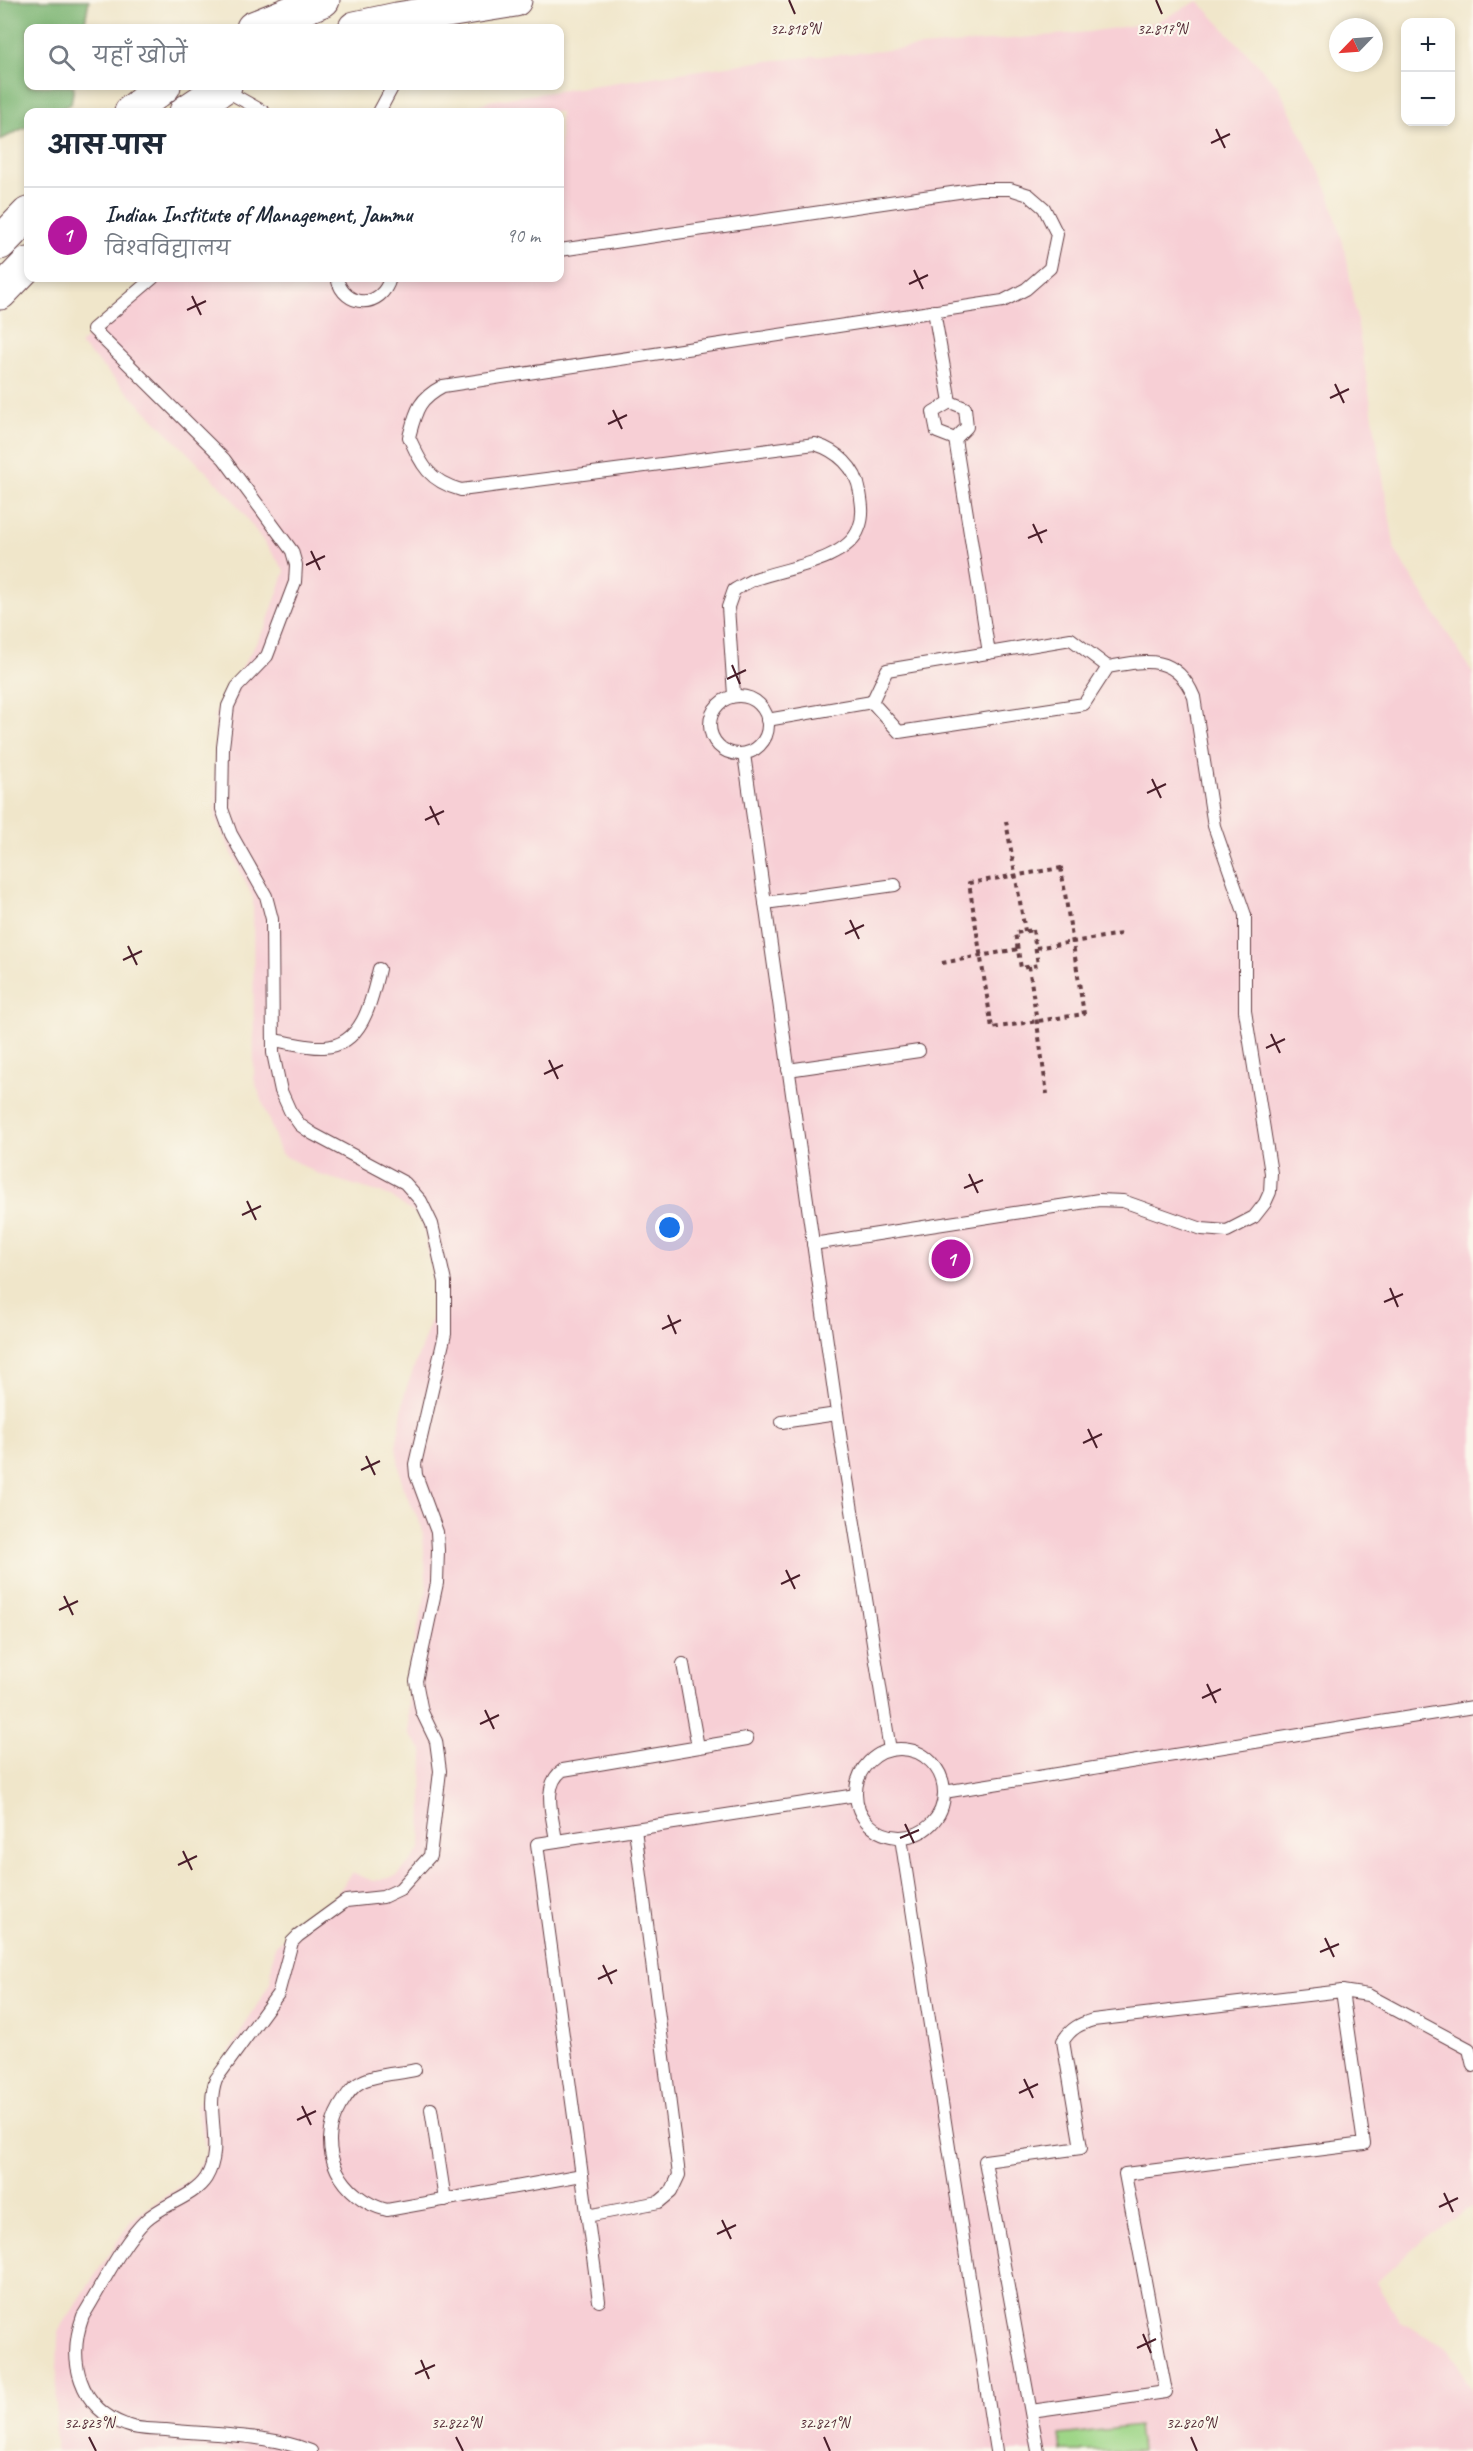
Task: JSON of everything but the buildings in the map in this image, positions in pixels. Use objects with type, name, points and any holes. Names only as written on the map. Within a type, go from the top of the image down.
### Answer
[{"type":"highway","points":[[263,24],[323,0]]},
{"type":"highway","points":[[396,24],[427,21],[515,0]]},
{"type":"highway","points":[[137,108],[159,90]]},
{"type":"highway","points":[[192,108],[219,90]]},
{"type":"highway","points":[[0,243],[24,218]]},
{"type":"highway","points":[[0,293],[24,268]]},
{"type":"lane","points":[[228,90],[257,108]]},
{"type":"lane","points":[[381,108],[391,90]]},
{"type":"lane","points":[[564,249],[979,189],[1010,189],[1029,195],[1044,208],[1057,234],[1050,268],[1026,289],[1003,301],[442,386],[426,395],[416,412],[409,436],[422,465],[441,484],[461,490],[815,444],[833,450],[849,467],[859,485],[863,511],[859,530],[839,550],[824,560],[755,578],[734,591],[728,607],[734,695]]},
{"type":"lane","points":[[148,282],[93,328],[224,459],[292,551],[296,566],[295,582],[267,656],[231,695],[222,747],[224,820],[266,896],[272,919],[273,1040],[281,1091],[300,1125],[405,1183],[421,1201],[432,1224],[445,1282],[445,1334],[416,1464],[416,1476],[436,1532],[438,1550],[437,1583],[416,1681],[422,1712],[436,1742],[440,1772],[433,1846],[426,1862],[400,1889],[383,1897],[346,1901],[292,1942],[278,1994],[213,2085],[210,2101],[215,2142],[212,2165],[205,2179],[157,2211],[136,2231],[83,2316],[77,2331],[74,2360],[82,2384],[97,2408],[128,2426],[270,2442],[311,2451]]},
{"type":"lane","points":[[338,282],[346,297],[357,302],[369,302],[380,296],[389,282]]},
{"type":"lane","points":[[934,311],[950,402]]},
{"type":"lane","points":[[950,402],[933,412],[937,432],[954,439]]},
{"type":"lane","points":[[950,402],[965,408],[966,417],[967,427],[954,439]]},
{"type":"lane","points":[[954,439],[989,653]]},
{"type":"lane","points":[[813,1244],[1099,1200],[1123,1201],[1202,1229],[1227,1231],[1254,1217],[1270,1192],[1271,1173],[1245,1011],[1245,915],[1214,826],[1194,698],[1188,684],[1176,671],[1163,663],[1137,662],[1108,667],[1071,639],[887,670],[872,702]]},
{"type":"lane","points":[[872,702],[898,732],[922,729],[1084,704],[1108,667]]},
{"type":"lane","points":[[734,695],[745,696],[756,701],[764,709],[767,720],[767,731],[763,742],[754,750],[744,754],[722,748],[710,729],[710,718],[715,707],[734,695]]},
{"type":"lane","points":[[767,720],[872,702]]},
{"type":"lane","points":[[744,754],[837,1414],[890,1750]]},
{"type":"lane","points":[[765,903],[895,885]]},
{"type":"lane","points":[[273,1040],[325,1047],[340,1042],[356,1031],[370,1009],[379,969]]},
{"type":"lane","points":[[788,1070],[920,1051]]},
{"type":"lane","points":[[782,1422],[837,1414]]},
{"type":"lane","points":[[683,1664],[698,1747]]},
{"type":"lane","points":[[944,1792],[1473,1707]]},
{"type":"lane","points":[[556,1841],[550,1790],[553,1777],[563,1770],[747,1739]]},
{"type":"lane","points":[[890,1750],[910,1750],[930,1761],[938,1770],[944,1792],[939,1815],[932,1824],[923,1831],[901,1838],[879,1833],[870,1826],[862,1817],[855,1795],[861,1772],[868,1763],[890,1750]]},
{"type":"lane","points":[[598,2301],[537,1844],[855,1795]]},
{"type":"lane","points":[[587,2216],[659,2202],[671,2192],[679,2175],[635,1829]]},
{"type":"lane","points":[[901,1838],[996,2451]]},
{"type":"lane","points":[[1038,2451],[985,2161],[1081,2148],[1063,2041],[1077,2025],[1094,2020],[1342,1991],[1368,1995],[1469,2049],[1473,2066]]},
{"type":"lane","points":[[1031,2411],[1166,2392],[1125,2174],[1364,2144],[1342,1991]]},
{"type":"lane","points":[[415,2070],[362,2081],[349,2093],[332,2127],[331,2150],[338,2175],[352,2194],[372,2206],[387,2210],[582,2175]]},
{"type":"lane","points":[[430,2109],[445,2200]]},
{"type":"path","points":[[1006,821],[1025,931]]},
{"type":"path","points":[[1061,868],[1073,942],[1084,1014],[992,1028],[969,883],[1061,868]]},
{"type":"path","points":[[1033,930],[1036,948],[1038,965],[1021,968],[1015,933],[1033,930]]},
{"type":"path","points":[[1036,948],[1121,934]]},
{"type":"path","points":[[942,963],[1018,950]]},
{"type":"path","points":[[1029,966],[1047,1094]]},
{"type":"shaded area","points":[[1198,1],[1278,86],[1328,189],[1346,254],[1395,550],[1473,674],[1473,2207],[1424,2238],[1377,2282],[1399,2321],[1449,2349],[1473,2391],[1473,2451],[55,2451],[58,2332],[132,2219],[193,2177],[207,2152],[196,2107],[270,1983],[274,1946],[331,1903],[352,1872],[373,1881],[397,1876],[421,1849],[423,1751],[409,1734],[407,1673],[427,1589],[422,1527],[402,1486],[396,1447],[405,1392],[438,1301],[421,1218],[388,1195],[320,1175],[281,1154],[254,1079],[253,898],[216,820],[215,714],[266,626],[285,571],[231,497],[80,344],[148,282],[564,282],[564,108],[473,108],[488,101],[755,62],[1088,32],[1156,22]]},
{"type":"green space","points":[[0,0],[89,0],[85,24],[24,24],[24,90],[73,90],[71,104],[62,108],[24,108],[24,128],[0,140]]},
{"type":"green space","points":[[1138,2426],[1141,2451],[1062,2451],[1060,2435]]},
{"type":"place","name":"Indian Institute of Management, Jammu","points":[[951,1259]]}]
